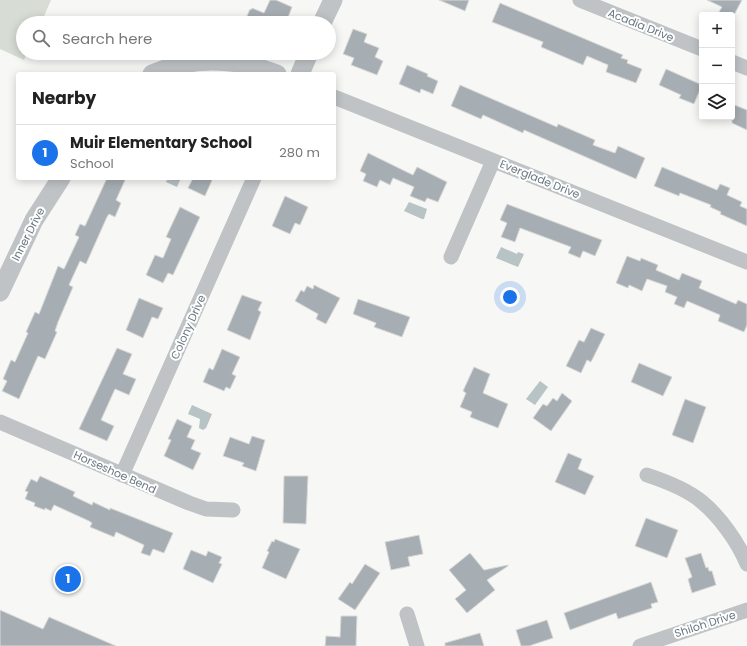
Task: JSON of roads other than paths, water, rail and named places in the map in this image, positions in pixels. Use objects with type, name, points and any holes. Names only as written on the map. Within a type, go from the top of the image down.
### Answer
[{"type":"street","points":[[325,16],[332,0]]},
{"type":"street","name":"Acadia Drive","points":[[580,0],[700,48]]},
{"type":"street","points":[[158,72],[180,64],[211,60],[240,63],[270,72]]},
{"type":"street","points":[[301,72],[306,60]]},
{"type":"street","name":"Everglade Drive","points":[[336,98],[747,262]]},
{"type":"street","points":[[451,257],[493,161]]},
{"type":"street","name":"Inner Drive","points":[[0,292],[5,269],[59,180]]},
{"type":"street","name":"Colony Drive","points":[[122,475],[253,180]]},
{"type":"street","name":"Horseshoe Bend","points":[[0,422],[189,504],[206,509],[233,510]]},
{"type":"street","points":[[647,475],[684,491],[702,502],[725,527],[747,564]]},
{"type":"street","name":"Shiloh Drive","points":[[640,646],[747,610]]},
{"type":"street","points":[[407,614],[417,646]]},
{"type":"place","name":"Muir Elementary School","points":[[68,579]]}]
